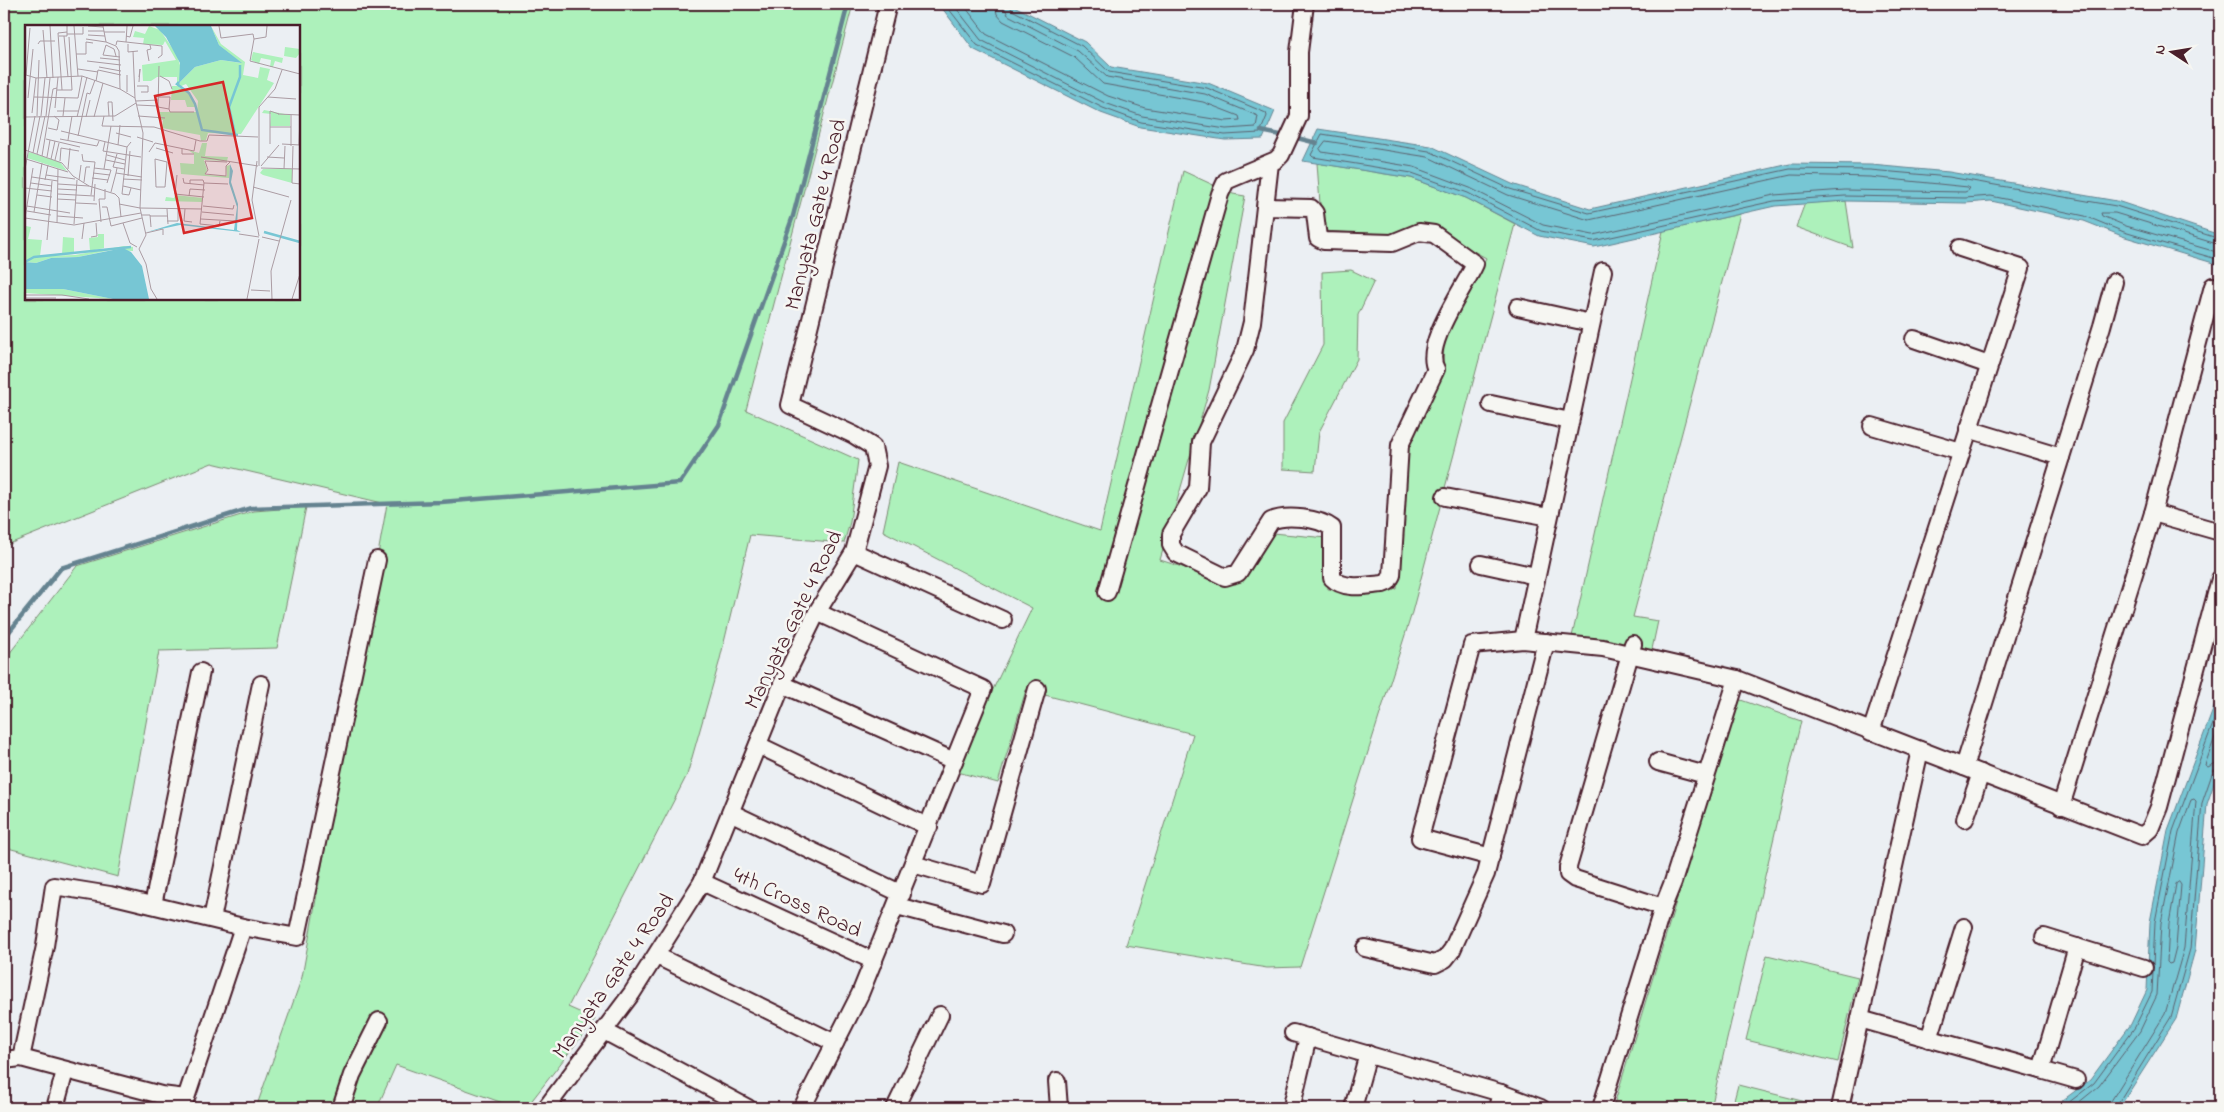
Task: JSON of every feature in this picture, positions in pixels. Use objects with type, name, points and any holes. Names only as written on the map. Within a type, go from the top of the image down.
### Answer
[{"type":"street","name":"Manyata Gate 4 Road","points":[[546,1108],[657,956],[702,882],[732,813],[782,684],[817,612],[854,552],[877,466],[874,447],[854,435],[790,405],[888,4]]},
{"type":"street","points":[[1265,207],[1311,208],[1315,213],[1318,238],[1324,241],[1392,243],[1419,232],[1434,234],[1470,259],[1474,264],[1436,338],[1434,365],[1436,369],[1400,445],[1392,574],[1388,582],[1383,584],[1347,586],[1337,583],[1332,578],[1332,528],[1325,522],[1279,517],[1271,521],[1238,573],[1231,576],[1225,576],[1183,558],[1171,546],[1171,534],[1198,488],[1201,442],[1245,350],[1252,322],[1265,207],[1276,159],[1299,116],[1299,52],[1305,4]]},
{"type":"street","points":[[1107,592],[1215,206],[1226,181],[1276,159]]},
{"type":"street","points":[[1871,732],[2021,268],[1960,248]]},
{"type":"street","points":[[1523,640],[1603,270]]},
{"type":"street","points":[[1964,767],[2114,282]]},
{"type":"street","points":[[2061,806],[2153,513],[2213,286]]},
{"type":"street","points":[[1518,307],[1591,323]]},
{"type":"street","points":[[1914,339],[1989,365]]},
{"type":"street","points":[[1491,404],[1570,421]]},
{"type":"street","points":[[1872,426],[1961,452]]},
{"type":"street","points":[[1968,429],[2061,457]]},
{"type":"street","points":[[1445,497],[1549,517]]},
{"type":"street","points":[[2153,513],[2220,532]]},
{"type":"street","points":[[854,552],[1003,620]]},
{"type":"street","points":[[21,1058],[43,955],[54,886],[154,905],[243,927],[297,937],[377,560]]},
{"type":"street","points":[[1481,564],[1536,576]]},
{"type":"street","points":[[1491,857],[1420,838],[1472,645],[1523,640],[1633,649],[1737,679],[2137,835],[2146,834],[2159,807],[2220,579]]},
{"type":"street","points":[[802,1108],[874,961],[929,828],[983,689],[817,612]]},
{"type":"street","points":[[1365,948],[1435,964],[1445,959],[1452,950],[1486,874],[1546,642]]},
{"type":"street","points":[[1633,649],[1568,867],[1568,874],[1574,880],[1663,907]]},
{"type":"street","points":[[154,905],[201,672]]},
{"type":"street","points":[[1601,1108],[1663,907],[1737,679]]},
{"type":"street","points":[[212,919],[260,684]]},
{"type":"street","points":[[782,684],[954,761]]},
{"type":"street","points":[[913,864],[982,884],[1037,689]]},
{"type":"street","points":[[758,745],[929,828]]},
{"type":"street","points":[[1840,1108],[1920,750]]},
{"type":"street","points":[[1658,762],[1706,776]]},
{"type":"street","points":[[1965,819],[1981,774]]},
{"type":"street","points":[[732,813],[899,900],[1003,934]]},
{"type":"street","name":"4th Cross Road","points":[[702,882],[874,961]]},
{"type":"street","points":[[4,1060],[21,1058],[158,1102],[187,1103],[243,927]]},
{"type":"street","points":[[1929,1039],[1964,928]]},
{"type":"street","points":[[2044,937],[2144,968]]},
{"type":"street","points":[[2041,1070],[2077,947]]},
{"type":"street","points":[[657,956],[835,1043]]},
{"type":"street","points":[[895,1108],[940,1015]]},
{"type":"street","points":[[1860,1019],[2076,1080]]},
{"type":"street","points":[[341,1108],[352,1075],[379,1021]]},
{"type":"street","points":[[604,1031],[748,1108]]},
{"type":"street","points":[[1293,1102],[1300,1035],[1368,1054],[1499,1101],[1541,1108]]},
{"type":"street","points":[[1353,1108],[1368,1054]]},
{"type":"street","points":[[55,1108],[65,1071]]},
{"type":"street","points":[[1057,1081],[1059,1108]]},
{"type":"green space","points":[[4,4],[853,4],[746,410],[858,460],[850,522],[844,543],[750,535],[719,663],[687,775],[568,1007],[595,1019],[526,1108],[517,1108],[396,1065],[377,1108],[256,1108],[302,977],[387,504],[212,463],[4,546]]},
{"type":"green space","points":[[1317,163],[1411,178],[1466,198],[1515,224],[1411,616],[1300,967],[1267,968],[1126,945],[1193,734],[1026,690],[998,783],[954,771],[1032,608],[883,531],[898,462],[1100,531],[1183,171],[1233,194],[1245,196],[1209,390],[1160,560],[1236,584],[1273,533],[1327,538],[1328,589],[1397,589],[1405,446],[1443,376],[1444,335],[1486,258],[1423,223],[1392,235],[1322,231]]},
{"type":"green space","points":[[1846,201],[1853,248],[1796,227],[1805,203]]},
{"type":"green space","points":[[1740,214],[1633,617],[1658,621],[1651,654],[1571,641],[1663,231]]},
{"type":"green space","points":[[1351,270],[1374,281],[1358,315],[1357,359],[1319,432],[1315,471],[1283,469],[1283,423],[1323,345],[1322,272]]},
{"type":"green space","points":[[306,507],[277,648],[159,651],[118,877],[4,847],[4,657],[9,654],[77,566],[254,511]]},
{"type":"green space","points":[[1738,699],[1801,721],[1711,1108],[1613,1108]]},
{"type":"green space","points":[[1767,955],[1858,977],[1838,1062],[1746,1040]]},
{"type":"green space","points":[[1738,1085],[1810,1103],[1809,1108],[1732,1108]]},
{"type":"water","points":[[939,4],[1010,4],[1085,42],[1111,67],[1208,83],[1275,111],[1263,139],[1225,140],[1140,127],[1101,113],[973,49]]},
{"type":"water","points":[[1318,129],[1431,146],[1512,184],[1590,209],[1790,164],[1871,165],[1949,172],[2117,201],[2220,235],[2220,265],[2122,236],[2084,221],[1991,201],[1966,203],[1846,201],[1775,206],[1594,247],[1539,236],[1466,198],[1411,178],[1303,161]]},
{"type":"water","points":[[2220,691],[2220,766],[2207,804],[2195,950],[2176,1019],[2119,1108],[2060,1108],[2063,1100],[2090,1080],[2131,1024],[2147,990],[2150,922],[2168,830]]},
{"type":"waterway","points":[[4,638],[61,568],[251,508],[441,502],[680,483],[719,425],[793,216],[848,4]]},
{"type":"waterway","points":[[1261,131],[1285,136]]},
{"type":"waterway","points":[[1293,137],[1317,143]]}]
